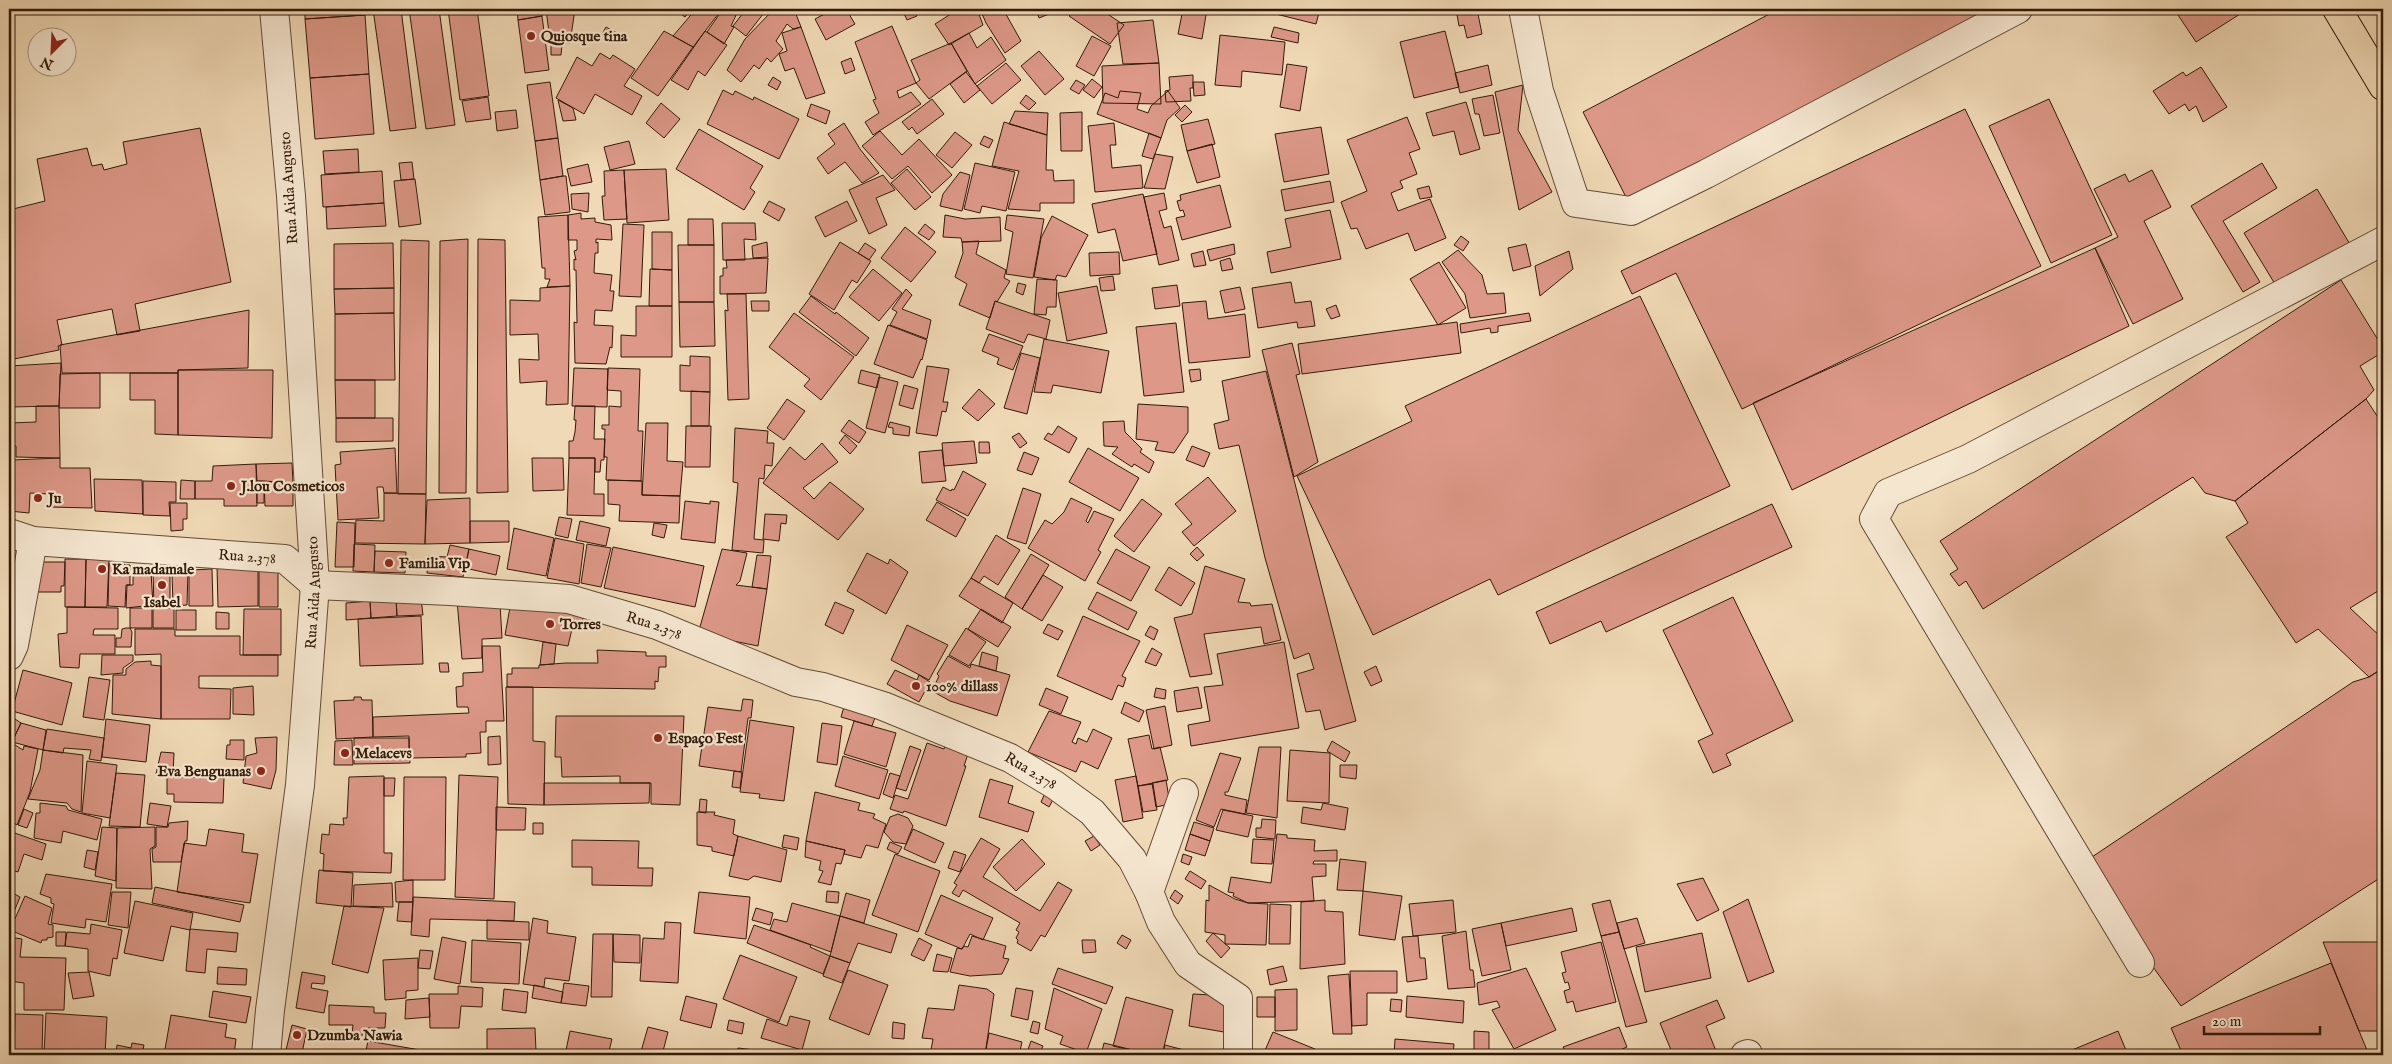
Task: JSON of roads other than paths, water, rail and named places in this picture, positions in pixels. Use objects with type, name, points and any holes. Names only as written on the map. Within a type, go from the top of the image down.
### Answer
[{"type":"main road","points":[[2338,9],[2383,86]]},
{"type":"street","name":"Rua Aida Augusto","points":[[266,1055],[270,1010],[300,785],[315,585],[291,196],[274,9]]},
{"type":"street","points":[[1523,9],[1538,91],[1576,203],[1631,211],[1715,169],[2018,9]]},
{"type":"street","points":[[2140,963],[1874,519],[1888,492],[1968,459],[2383,241]]},
{"type":"street","name":"Rua 2.378","points":[[21,537],[285,559],[315,585],[450,590],[568,599],[657,625],[796,682],[823,687],[883,706],[1010,758],[1055,785],[1092,812],[1116,839],[1132,860],[1149,892],[1161,922],[1188,964],[1238,998],[1238,1055]]},
{"type":"street","points":[[9,656],[14,645],[21,537]]},
{"type":"street","points":[[1149,892],[1184,793]]},
{"type":"place","name":"Quiosque tina","points":[[531,36]]},
{"type":"place","name":"J.lou Cosmeticos","points":[[231,486]]},
{"type":"place","name":"Ju","points":[[38,498]]},
{"type":"place","name":"Familia Vip","points":[[389,563]]},
{"type":"place","name":"Ka madamale","points":[[102,569]]},
{"type":"place","name":"Isabel","points":[[162,585]]},
{"type":"place","name":"Torres","points":[[550,624]]},
{"type":"place","name":"100% dillass","points":[[916,686]]},
{"type":"place","name":"Espaço Fest","points":[[658,738]]},
{"type":"place","name":"Melacevs","points":[[345,753]]},
{"type":"place","name":"Eva Benguanas","points":[[261,771]]},
{"type":"place","name":"Dzumba Nawia","points":[[297,1035]]}]
